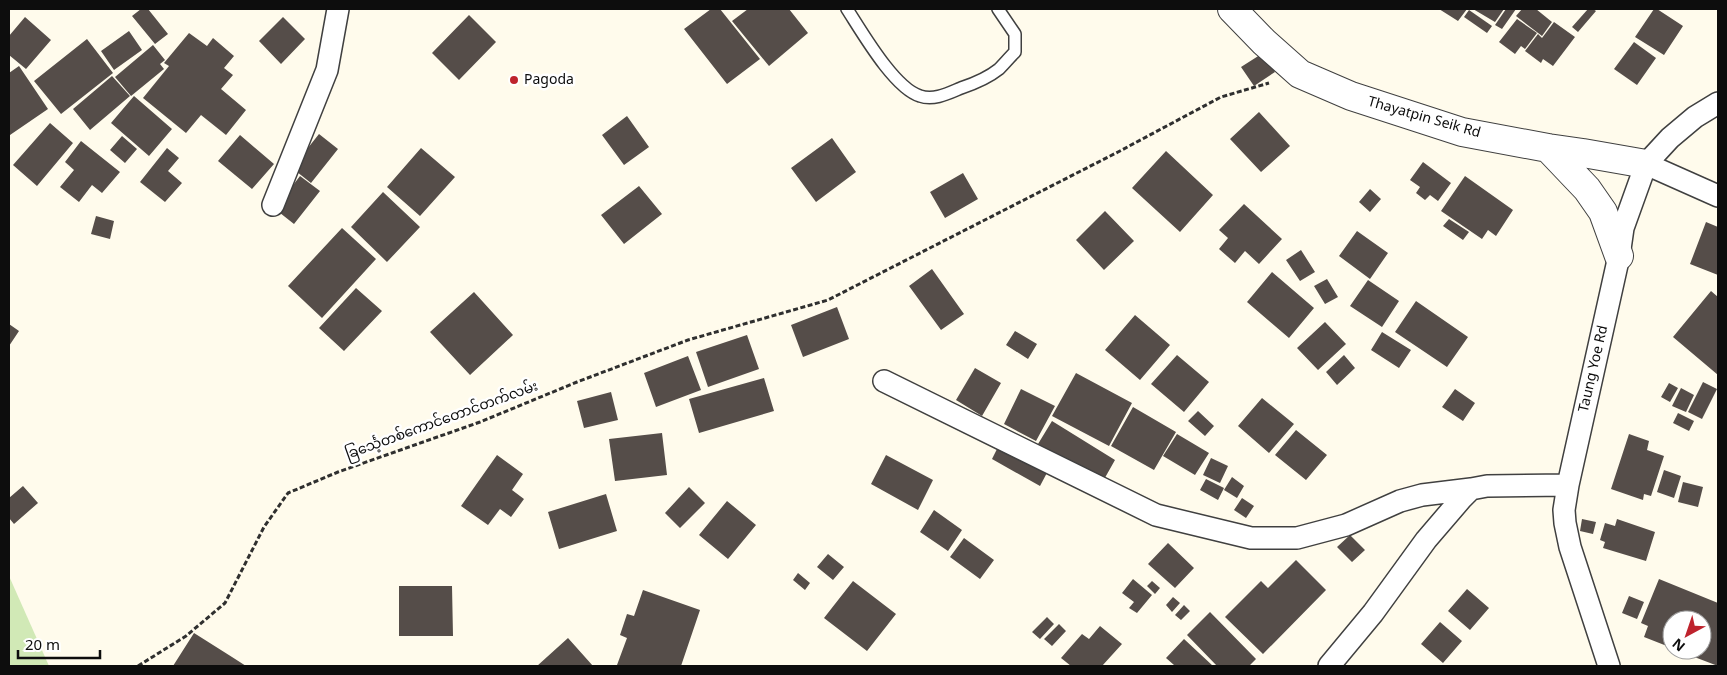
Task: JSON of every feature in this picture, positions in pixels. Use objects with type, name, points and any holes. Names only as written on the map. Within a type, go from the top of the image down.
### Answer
[{"type":"street","points":[[273,205],[327,70],[338,9]]},
{"type":"street","name":"Thayatpin Seik Rd","points":[[1232,9],[1264,42],[1300,74],[1351,96],[1462,132],[1646,164]]},
{"type":"street","name":"Taung Yoe Rd","points":[[1609,666],[1570,547],[1564,510],[1568,485],[1619,256],[1623,228],[1646,164],[1670,138],[1695,117],[1718,103]]},
{"type":"street","points":[[1548,148],[1588,189],[1603,212],[1619,256]]},
{"type":"street","points":[[1646,164],[1718,196]]},
{"type":"street","points":[[884,381],[1156,515],[1250,538],[1297,538],[1346,525],[1400,502],[1422,495],[1487,486],[1568,485]]},
{"type":"street","points":[[1329,666],[1373,613],[1426,540],[1471,489]]},
{"type":"lane","points":[[847,9],[874,51],[894,76],[907,88],[920,96],[939,97],[967,86],[998,70],[1015,52],[1015,34],[998,9]]},
{"type":"path","name":"ခြင်္သေ့တစ်ကောင်တောင်တက်လမ်း","points":[[138,666],[186,636],[225,603],[264,527],[288,493],[338,472],[480,422],[576,382],[688,340],[828,300],[1066,179],[1221,97],[1300,74]]},
{"type":"green space","points":[[9,576],[49,666],[9,666]]},
{"type":"building","points":[[141,9],[148,9],[168,34],[155,44],[132,16]]},
{"type":"building","points":[[711,9],[720,9],[760,59],[727,84],[684,29]]},
{"type":"building","points":[[748,9],[789,9],[808,33],[769,66],[732,21]]},
{"type":"building","points":[[1439,9],[1467,9],[1458,21]]},
{"type":"building","points":[[1473,9],[1504,9],[1495,22]]},
{"type":"building","points":[[1506,9],[1516,9],[1502,29],[1495,25]]},
{"type":"building","points":[[1522,9],[1536,9],[1552,22],[1542,36],[1516,16]]},
{"type":"building","points":[[1588,9],[1596,11],[1578,32],[1572,27]]},
{"type":"building","points":[[1654,9],[1657,9],[1683,26],[1664,55],[1635,37]]},
{"type":"building","points":[[1469,10],[1492,26],[1487,33],[1464,17]]},
{"type":"building","points":[[469,15],[496,42],[459,80],[432,53]]},
{"type":"building","points":[[25,17],[51,40],[26,69],[9,55],[9,36]]},
{"type":"building","points":[[283,17],[305,39],[281,64],[259,41]]},
{"type":"building","points":[[1517,19],[1537,33],[1525,49],[1521,46],[1515,54],[1499,42]]},
{"type":"building","points":[[1554,22],[1575,37],[1553,66],[1543,59],[1541,63],[1525,51],[1538,34],[1542,38]]},
{"type":"building","points":[[129,31],[142,50],[114,70],[101,51]]},
{"type":"building","points":[[189,33],[207,46],[213,38],[234,56],[224,68],[233,75],[221,89],[246,110],[226,135],[201,115],[186,133],[143,98],[169,66],[164,63]]},
{"type":"building","points":[[87,39],[113,73],[61,114],[34,81]]},
{"type":"building","points":[[1634,42],[1656,58],[1637,85],[1614,69]]},
{"type":"building","points":[[153,45],[165,60],[160,64],[164,69],[131,96],[115,77]]},
{"type":"building","points":[[1263,53],[1275,72],[1254,86],[1241,67]]},
{"type":"building","points":[[19,66],[48,109],[10,135],[9,73]]},
{"type":"building","points":[[112,76],[130,96],[90,130],[73,109]]},
{"type":"building","points":[[134,96],[172,129],[149,156],[111,123]]},
{"type":"building","points":[[1259,112],[1290,146],[1261,172],[1230,139]]},
{"type":"building","points":[[627,116],[649,147],[624,165],[602,135]]},
{"type":"building","points":[[50,123],[73,143],[37,186],[13,165]]},
{"type":"building","points":[[319,134],[338,149],[311,183],[292,168]]},
{"type":"building","points":[[240,135],[274,164],[252,189],[218,161]]},
{"type":"building","points":[[122,136],[137,149],[125,163],[110,150]]},
{"type":"building","points":[[832,138],[856,172],[816,202],[791,168]]},
{"type":"building","points":[[81,141],[120,172],[102,193],[92,185],[79,202],[60,187],[74,170],[65,162]]},
{"type":"building","points":[[167,148],[179,158],[168,171],[182,183],[165,202],[140,182]]},
{"type":"building","points":[[421,148],[455,177],[420,216],[387,187]]},
{"type":"building","points":[[1166,151],[1213,195],[1180,232],[1132,188]]},
{"type":"building","points":[[1423,162],[1451,183],[1438,201],[1430,195],[1425,200],[1416,193],[1420,187],[1410,180]]},
{"type":"building","points":[[963,173],[978,199],[945,218],[930,192]]},
{"type":"building","points":[[300,176],[320,191],[294,224],[275,209]]},
{"type":"building","points":[[1465,176],[1513,210],[1496,236],[1488,230],[1482,239],[1441,211]]},
{"type":"building","points":[[639,186],[662,214],[624,244],[601,215]]},
{"type":"building","points":[[1370,189],[1381,199],[1370,212],[1359,202]]},
{"type":"building","points":[[383,192],[420,227],[387,262],[351,227]]},
{"type":"building","points":[[1244,204],[1282,239],[1259,264],[1245,251],[1235,263],[1219,249],[1228,238],[1219,230]]},
{"type":"building","points":[[1105,211],[1134,241],[1104,270],[1076,240]]},
{"type":"building","points":[[96,216],[114,221],[110,239],[91,234]]},
{"type":"building","points":[[1449,219],[1469,232],[1463,240],[1443,226]]},
{"type":"building","points":[[1706,222],[1718,227],[1718,275],[1690,264]]},
{"type":"building","points":[[342,228],[376,259],[322,318],[288,286]]},
{"type":"building","points":[[1357,231],[1388,253],[1370,279],[1339,256]]},
{"type":"building","points":[[1301,250],[1315,272],[1300,281],[1286,260]]},
{"type":"building","points":[[932,269],[964,314],[941,330],[909,286]]},
{"type":"building","points":[[1272,272],[1314,308],[1289,338],[1247,302]]},
{"type":"building","points":[[1327,279],[1338,297],[1325,304],[1314,286]]},
{"type":"building","points":[[1368,280],[1399,301],[1382,327],[1350,306]]},
{"type":"building","points":[[356,288],[382,311],[344,351],[319,328]]},
{"type":"building","points":[[1711,291],[1718,297],[1718,375],[1673,337]]},
{"type":"building","points":[[474,292],[513,335],[470,375],[430,332]]},
{"type":"building","points":[[1416,301],[1468,337],[1447,367],[1395,332]]},
{"type":"building","points":[[837,307],[849,339],[803,357],[791,325]]},
{"type":"building","points":[[1135,315],[1170,345],[1140,380],[1105,350]]},
{"type":"building","points":[[1325,322],[1346,344],[1318,370],[1297,348]]},
{"type":"building","points":[[9,324],[19,331],[9,346]]},
{"type":"building","points":[[1015,331],[1037,344],[1028,359],[1006,345]]},
{"type":"building","points":[[1382,332],[1411,350],[1399,368],[1371,350]]},
{"type":"building","points":[[747,335],[759,369],[708,387],[696,352]]},
{"type":"building","points":[[1177,355],[1209,382],[1184,412],[1151,384]]},
{"type":"building","points":[[1344,355],[1355,368],[1337,385],[1326,372]]},
{"type":"building","points":[[688,356],[701,390],[656,407],[644,373]]},
{"type":"building","points":[[975,368],[1001,383],[982,416],[956,400]]},
{"type":"building","points":[[1076,373],[1132,403],[1109,446],[1052,416]]},
{"type":"building","points":[[764,378],[774,411],[699,433],[689,399]]},
{"type":"building","points":[[1703,382],[1717,389],[1702,419],[1688,412]]},
{"type":"building","points":[[1669,383],[1678,388],[1670,402],[1661,397]]},
{"type":"building","points":[[1681,388],[1694,395],[1686,412],[1672,406]]},
{"type":"building","points":[[1021,389],[1055,406],[1036,441],[1004,424]]},
{"type":"building","points":[[1455,389],[1475,403],[1463,421],[1442,407]]},
{"type":"building","points":[[611,392],[618,420],[584,428],[577,401]]},
{"type":"building","points":[[1262,398],[1294,424],[1269,453],[1238,426]]},
{"type":"building","points":[[1133,407],[1176,432],[1154,470],[1111,446]]},
{"type":"building","points":[[1198,411],[1214,426],[1205,436],[1188,421]]},
{"type":"building","points":[[1678,413],[1694,421],[1689,431],[1673,423]]},
{"type":"building","points":[[1052,421],[1115,460],[1102,483],[1038,444]]},
{"type":"building","points":[[1296,430],[1327,455],[1306,480],[1275,455]]},
{"type":"building","points":[[662,433],[667,475],[615,481],[609,439]]},
{"type":"building","points":[[1177,434],[1209,453],[1195,475],[1163,456]]},
{"type":"building","points":[[1629,434],[1649,441],[1647,450],[1664,456],[1651,496],[1644,494],[1643,500],[1611,489]]},
{"type":"building","points":[[1000,443],[1049,469],[1040,486],[992,459]]},
{"type":"building","points":[[497,455],[523,474],[512,490],[524,499],[511,517],[500,509],[488,525],[461,506]]},
{"type":"building","points":[[886,455],[933,480],[918,510],[871,484]]},
{"type":"building","points":[[1211,458],[1228,466],[1220,483],[1203,475]]},
{"type":"building","points":[[1664,470],[1681,476],[1674,498],[1657,492]]},
{"type":"building","points":[[1232,477],[1244,486],[1237,498],[1224,490]]},
{"type":"building","points":[[1206,479],[1224,488],[1218,500],[1200,490]]},
{"type":"building","points":[[1683,482],[1703,487],[1698,507],[1678,502]]},
{"type":"building","points":[[23,486],[38,503],[14,524],[9,518],[9,498]]},
{"type":"building","points":[[689,487],[705,503],[680,528],[665,513]]},
{"type":"building","points":[[606,494],[617,531],[559,549],[548,512]]},
{"type":"building","points":[[1242,498],[1254,506],[1246,518],[1234,510]]},
{"type":"building","points":[[727,501],[756,525],[728,559],[699,535]]},
{"type":"building","points":[[934,510],[962,530],[948,551],[920,532]]},
{"type":"building","points":[[1582,519],[1596,522],[1593,534],[1580,531]]},
{"type":"building","points":[[1617,519],[1655,532],[1646,561],[1603,548],[1605,542],[1600,540],[1605,523],[1615,526]]},
{"type":"building","points":[[1350,535],[1365,550],[1352,562],[1337,547]]},
{"type":"building","points":[[964,538],[994,560],[980,579],[950,557]]},
{"type":"building","points":[[1168,543],[1194,568],[1175,588],[1148,564]]},
{"type":"building","points":[[828,554],[844,567],[833,580],[817,567]]},
{"type":"building","points":[[1296,560],[1326,590],[1263,654],[1225,617],[1261,581],[1268,588]]},
{"type":"building","points":[[798,573],[810,583],[805,590],[793,580]]},
{"type":"building","points":[[1133,579],[1152,595],[1137,613],[1129,608],[1134,602],[1122,593]]},
{"type":"building","points":[[1659,579],[1718,603],[1718,666],[1702,660],[1712,660],[1712,610],[1662,610],[1662,644],[1644,637],[1648,626],[1641,623]]},
{"type":"building","points":[[853,581],[896,614],[867,651],[824,618]]},
{"type":"building","points":[[1152,581],[1160,588],[1155,594],[1147,586]]},
{"type":"building","points":[[399,586],[452,586],[453,636],[399,636]]},
{"type":"building","points":[[1467,589],[1489,608],[1470,630],[1448,611]]},
{"type":"building","points":[[643,590],[700,610],[681,666],[617,665],[627,638],[620,635],[627,614],[634,616]]},
{"type":"building","points":[[1629,596],[1644,602],[1637,619],[1622,613]]},
{"type":"building","points":[[1173,597],[1180,603],[1172,612],[1166,605]]},
{"type":"building","points":[[1184,605],[1190,611],[1181,620],[1175,615]]},
{"type":"building","points":[[1210,612],[1256,659],[1249,666],[1217,666],[1187,635]]},
{"type":"building","points":[[1047,617],[1054,624],[1040,639],[1032,632]]},
{"type":"building","points":[[1440,622],[1462,641],[1443,663],[1421,644]]},
{"type":"building","points":[[1059,624],[1066,631],[1052,646],[1044,639]]},
{"type":"building","points":[[1100,626],[1122,644],[1102,666],[1071,666],[1061,658],[1082,634],[1089,639]]},
{"type":"building","points":[[194,633],[232,657],[246,666],[173,666]]},
{"type":"building","points":[[568,638],[593,666],[537,666]]},
{"type":"building","points":[[1184,639],[1213,666],[1173,666],[1166,658]]},
{"type":"place","name":"Pagoda","points":[[514,80]]}]
